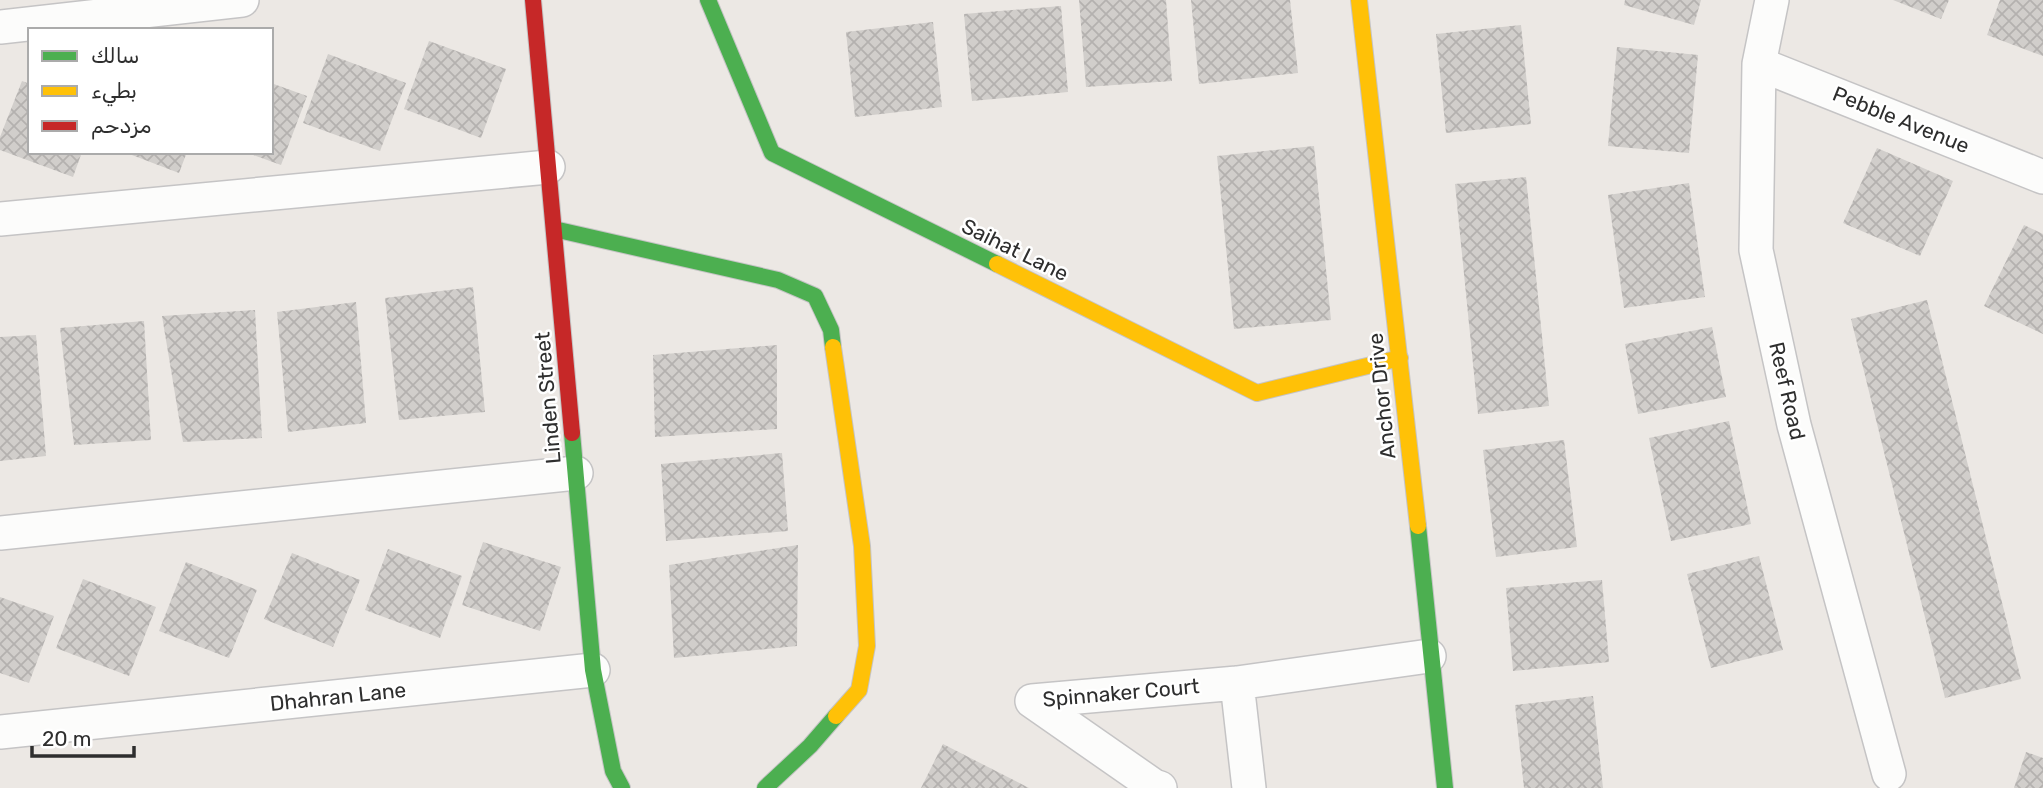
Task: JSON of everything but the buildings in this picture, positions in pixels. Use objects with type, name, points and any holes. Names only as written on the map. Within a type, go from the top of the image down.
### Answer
[{"type":"street","points":[[0,27],[242,0]]},
{"type":"street","name":"Linden Street","points":[[533,0],[593,670],[613,771],[622,788]]},
{"type":"street","name":"Saihat Lane","points":[[708,0],[772,153],[1257,393],[1400,358]]},
{"type":"street","name":"Anchor Drive","points":[[1359,0],[1400,358],[1444,788]]},
{"type":"street","name":"Reef Road","points":[[1772,0],[1759,64],[1756,250],[1794,425],[1889,774]]},
{"type":"street","name":"Pebble Avenue","points":[[1759,64],[2043,177]]},
{"type":"street","points":[[0,219],[548,167]]},
{"type":"street","points":[[554,229],[778,280],[815,296],[831,330],[862,545],[867,646],[859,690],[810,746],[765,788]]},
{"type":"street","points":[[0,533],[576,473]]},
{"type":"street","name":"Spinnaker Court","points":[[1160,788],[1153,786],[1032,701],[1237,683],[1429,656]]},
{"type":"street","name":"Dhahran Lane","points":[[0,732],[593,670]]},
{"type":"street","points":[[1237,683],[1249,788]]},
{"type":"traffic: fast","points":[[708,0],[772,153],[997,264]]},
{"type":"traffic: fast","points":[[554,229],[778,280],[815,296],[831,330],[833,347]]},
{"type":"traffic: fast","points":[[572,433],[593,670],[613,771],[622,788]]},
{"type":"traffic: fast","points":[[1418,526],[1445,788]]},
{"type":"traffic: fast","points":[[765,788],[810,746],[836,716]]},
{"type":"traffic: slow","points":[[1359,0],[1418,526]]},
{"type":"traffic: slow","points":[[997,264],[1257,393],[1400,358]]},
{"type":"traffic: slow","points":[[833,347],[862,546],[867,646],[859,690],[836,716]]},
{"type":"traffic: jam","points":[[533,0],[572,433]]}]
